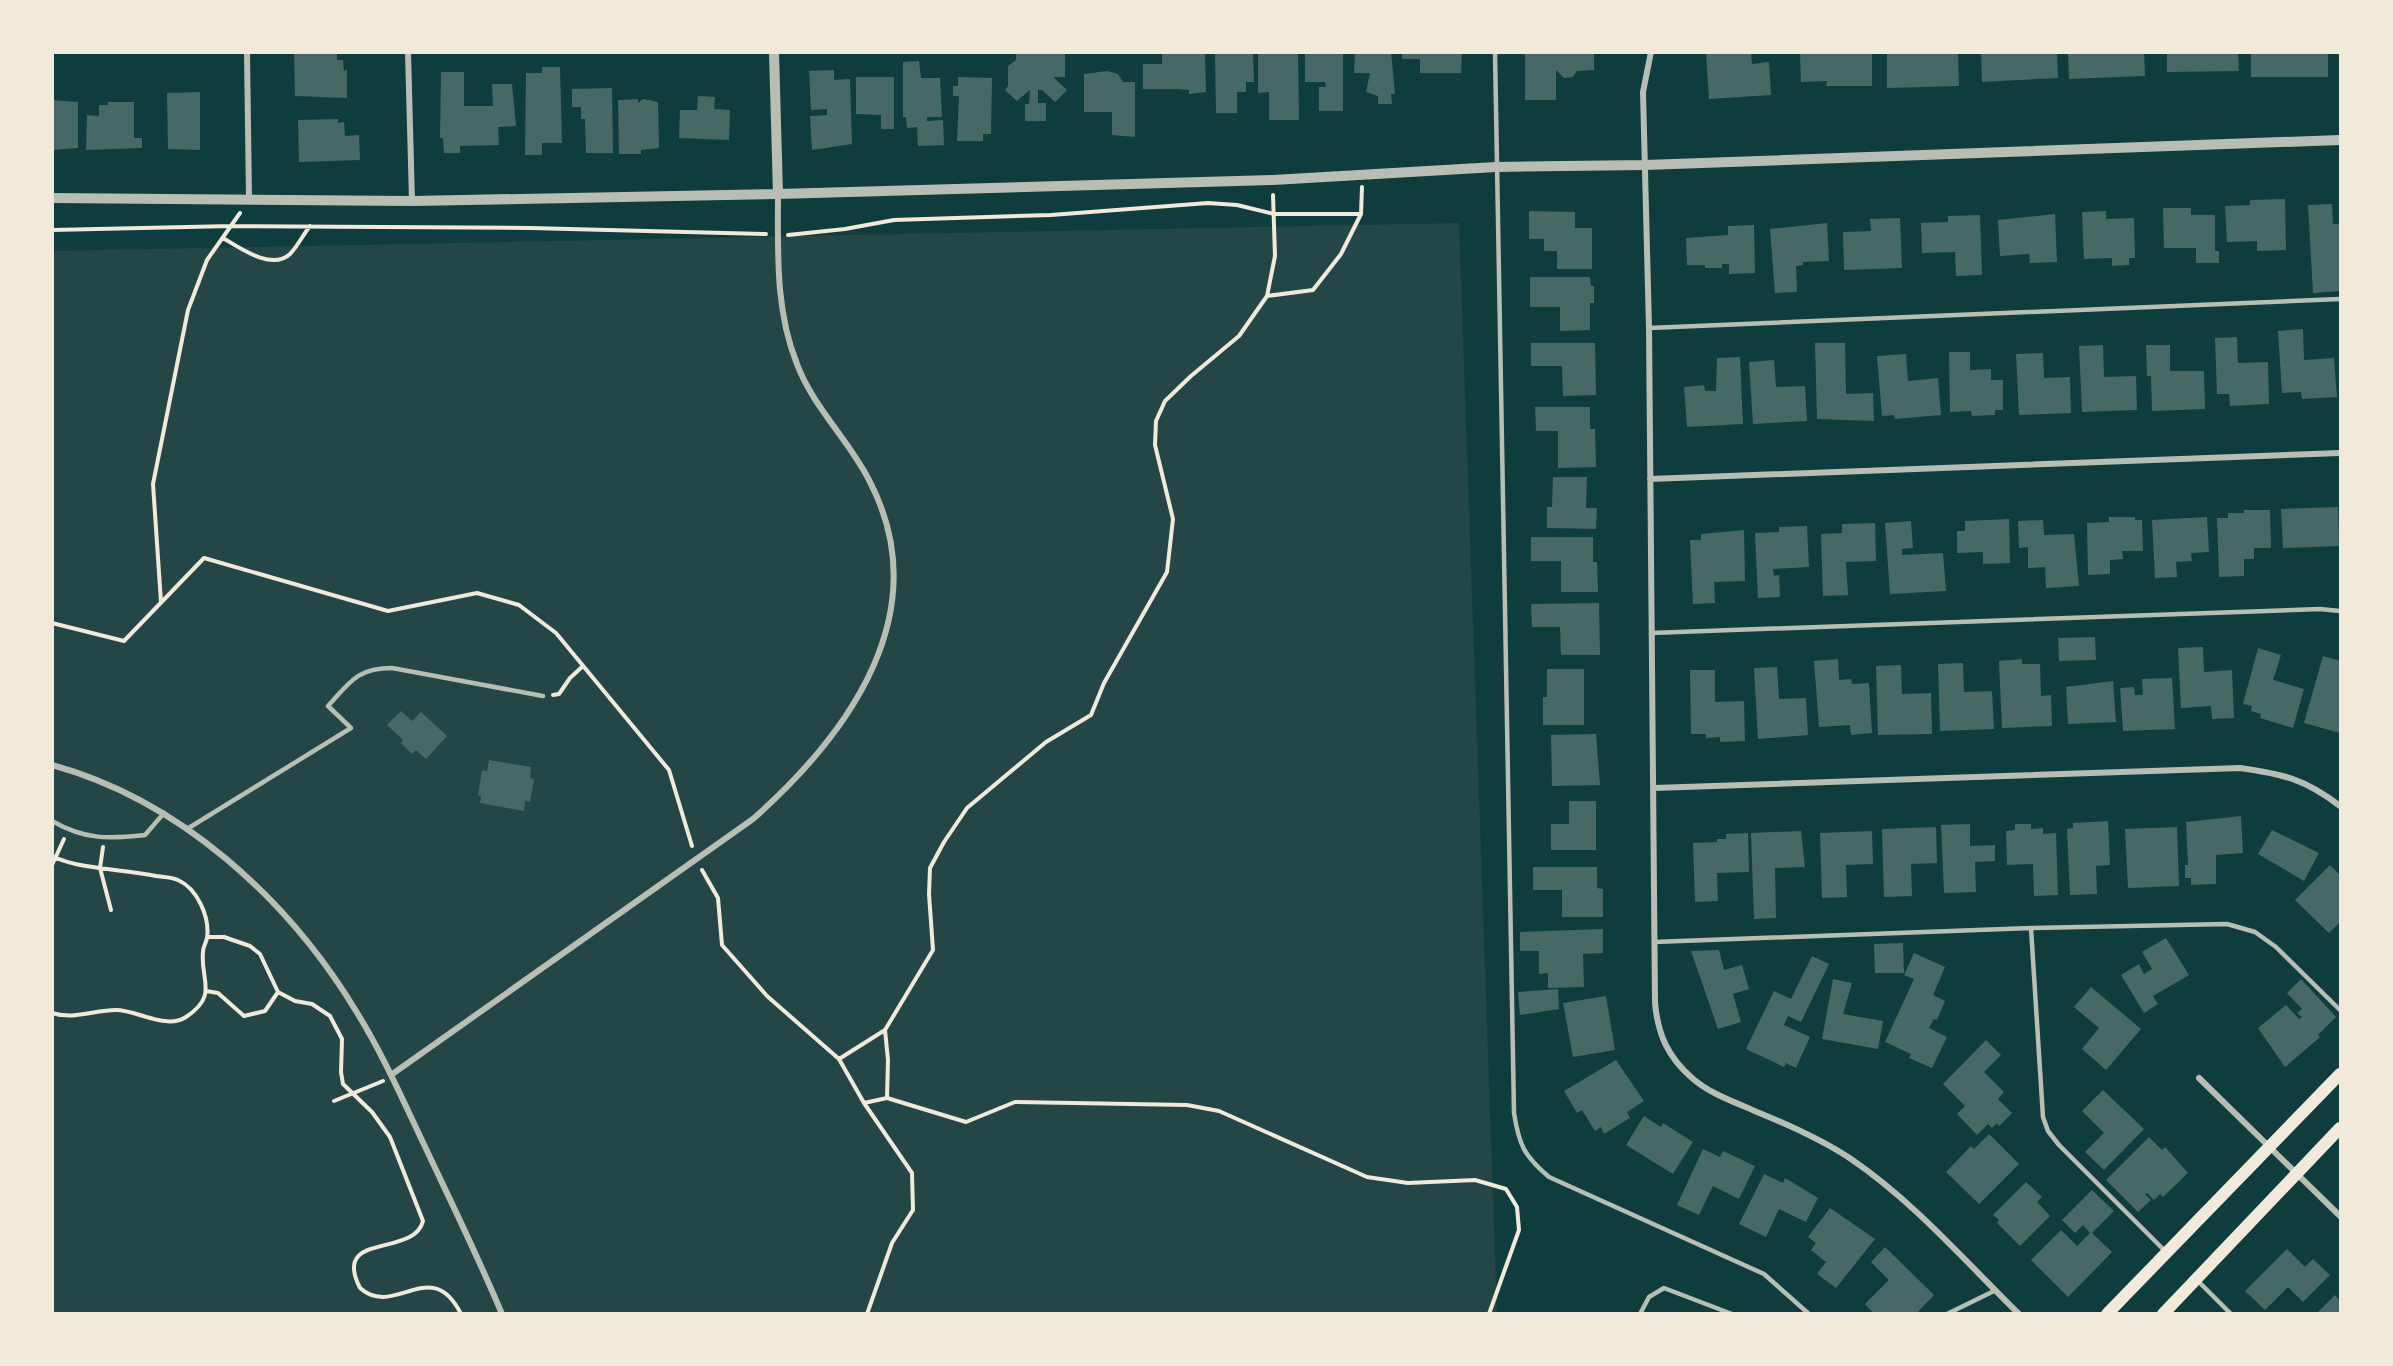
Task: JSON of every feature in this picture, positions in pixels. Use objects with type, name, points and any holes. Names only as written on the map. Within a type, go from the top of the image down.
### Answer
[{"type":"main road","points":[[2107,1314],[2168,1254],[2340,1074]]},
{"type":"main road","points":[[2163,1314],[2340,1128]]},
{"type":"street","points":[[247,52],[249,199]]},
{"type":"street","points":[[408,52],[412,201]]},
{"type":"street","points":[[391,1075],[753,819],[787,789],[833,737],[877,658],[894,601],[893,548],[884,513],[868,479],[812,396],[797,366],[787,334],[779,281],[774,52]]},
{"type":"street","points":[[1651,52],[1643,92],[1649,328],[1656,1020],[1663,1043],[1675,1062],[1694,1080],[1717,1095],[1804,1132],[1851,1159],[1905,1203],[2019,1314]]},
{"type":"street","points":[[52,198],[412,201],[778,194],[1273,180],[1496,167],[1645,165],[2340,140]]},
{"type":"street","points":[[1650,479],[2340,453]]},
{"type":"street","points":[[52,765],[104,782],[164,813],[187,829],[260,891],[299,930],[357,1011],[391,1075],[502,1314]]},
{"type":"street","points":[[1654,788],[2240,768],[2283,774],[2319,790],[2340,806]]},
{"type":"street","points":[[2199,1078],[2340,1216]]},
{"type":"lane","points":[[1495,52],[1514,1113],[1518,1140],[1529,1160],[1548,1177],[1764,1274],[1809,1314]]},
{"type":"lane","points":[[1649,328],[2340,299]]},
{"type":"lane","points":[[1652,633],[2320,609],[2340,611]]},
{"type":"lane","points":[[187,829],[351,729],[328,706],[355,677],[371,668],[392,668],[543,696]]},
{"type":"lane","points":[[52,821],[67,830],[104,840],[145,835],[164,813]]},
{"type":"lane","points":[[1654,942],[2031,928],[2227,924],[2255,932],[2276,947],[2340,1010]]},
{"type":"lane","points":[[2031,928],[2043,1117],[2048,1131],[2059,1145],[2168,1254]]},
{"type":"lane","points":[[2196,1279],[2231,1314]]},
{"type":"lane","points":[[1640,1314],[1648,1297],[1665,1288],[1732,1314]]},
{"type":"lane","points":[[1947,1314],[1996,1290]]},
{"type":"lane","points":[[2007,1314],[2013,1308]]},
{"type":"path","points":[[1267,296],[1313,290],[1341,254],[1361,214],[1363,176]]},
{"type":"path","points":[[839,1059],[885,1030],[933,950],[929,894],[930,868],[944,842],[967,808],[1046,742],[1091,715],[1104,683],[1167,572],[1173,519],[1155,445],[1156,421],[1165,401],[1191,375],[1239,336],[1267,296],[1275,256],[1273,180]]},
{"type":"path","points":[[161,603],[153,484],[188,310],[207,260],[249,199]]},
{"type":"path","points":[[52,230],[310,226],[530,228],[778,235],[805,234],[894,220],[1051,215],[1208,203],[1237,205],[1274,214],[1361,214]]},
{"type":"path","points":[[223,238],[253,255],[275,260],[288,256],[310,226]]},
{"type":"path","points":[[52,623],[124,641],[204,558],[388,611],[477,593],[519,605],[556,633],[669,770],[696,859],[718,898],[722,945],[767,996],[839,1059],[864,1103],[912,1173],[913,1210],[892,1243],[867,1314]]},
{"type":"path","points":[[543,696],[558,694],[583,666]]},
{"type":"path","points":[[52,865],[67,830]]},
{"type":"path","points":[[104,840],[100,868],[111,910]]},
{"type":"path","points":[[52,1013],[64,1017],[117,1010],[173,1022],[195,1010],[207,990],[203,952],[207,937],[207,919],[196,896],[178,880],[122,869],[100,868],[55,858]]},
{"type":"path","points":[[207,937],[224,938],[250,946],[260,954],[278,992],[296,1001],[312,1004],[330,1016],[342,1039],[343,1084],[372,1112],[390,1137],[423,1221],[421,1228],[411,1237],[364,1251],[358,1256],[356,1280],[367,1294],[383,1299],[418,1287],[434,1287],[447,1294],[461,1314]]},
{"type":"path","points":[[207,990],[218,993],[244,1016],[265,1011],[278,992]]},
{"type":"path","points":[[885,1030],[888,1060],[886,1098]]},
{"type":"path","points":[[334,1101],[391,1075]]},
{"type":"path","points":[[864,1103],[886,1098],[966,1122],[1015,1102],[1187,1105],[1219,1111],[1367,1177],[1408,1183],[1475,1180],[1506,1189],[1517,1207],[1519,1230],[1489,1314]]},
{"type":"shaded area","points":[[1459,223],[1497,1313],[53,1313],[52,251]]},
{"type":"building","points":[[294,52],[337,52],[337,60],[343,60],[344,71],[347,70],[347,98],[295,96]]},
{"type":"building","points":[[1016,52],[1065,52],[1065,77],[1053,77],[1067,90],[1055,102],[1042,90],[1038,90],[1038,103],[1046,103],[1046,121],[1025,121],[1025,104],[1029,104],[1030,90],[1017,101],[1005,90],[1008,86],[1008,66],[1016,60]]},
{"type":"building","points":[[1162,52],[1205,52],[1206,92],[1189,94],[1189,90],[1143,89],[1143,64],[1162,64]]},
{"type":"building","points":[[1215,52],[1253,54],[1254,82],[1246,82],[1246,92],[1237,92],[1237,113],[1216,113]]},
{"type":"building","points":[[1258,52],[1298,52],[1299,120],[1269,120],[1269,92],[1258,93]]},
{"type":"building","points":[[1305,52],[1343,52],[1343,111],[1319,111],[1319,87],[1326,87],[1325,82],[1305,82]]},
{"type":"building","points":[[1355,52],[1391,52],[1395,94],[1391,94],[1392,104],[1378,104],[1378,96],[1366,92],[1370,73],[1354,73]]},
{"type":"building","points":[[1402,52],[1462,52],[1461,73],[1420,73],[1420,59],[1402,59]]},
{"type":"building","points":[[1525,52],[1594,52],[1594,70],[1577,71],[1573,77],[1564,78],[1556,70],[1556,100],[1525,100]]},
{"type":"building","points":[[1706,52],[1751,52],[1752,64],[1769,62],[1771,95],[1709,99]]},
{"type":"building","points":[[1872,52],[1872,86],[1826,86],[1827,81],[1801,82],[1800,54]]},
{"type":"building","points":[[1887,52],[1958,54],[1959,86],[1887,88]]},
{"type":"building","points":[[1981,52],[2057,52],[2058,78],[1982,82]]},
{"type":"building","points":[[2068,52],[2144,52],[2145,76],[2069,79]]},
{"type":"building","points":[[2167,52],[2238,52],[2239,71],[2167,72]]},
{"type":"building","points":[[2251,52],[2328,52],[2328,77],[2251,77]]},
{"type":"building","points":[[919,61],[921,78],[940,78],[942,117],[927,117],[927,121],[943,120],[944,145],[918,146],[917,127],[907,128],[906,117],[903,117],[903,62]]},
{"type":"building","points":[[542,67],[560,67],[562,143],[542,143],[542,155],[525,155],[526,73],[542,73]]},
{"type":"building","points":[[834,70],[834,80],[850,79],[852,144],[812,150],[810,116],[827,115],[827,109],[811,110],[809,71]]},
{"type":"building","points":[[1107,71],[1118,74],[1123,82],[1135,82],[1135,137],[1112,135],[1112,112],[1084,112],[1084,74]]},
{"type":"building","points":[[441,72],[464,72],[464,106],[493,106],[492,84],[512,84],[516,126],[498,127],[499,145],[460,146],[460,153],[444,153],[443,138],[440,138]]},
{"type":"building","points":[[856,77],[894,77],[894,129],[881,129],[881,115],[856,114]]},
{"type":"building","points":[[958,77],[992,78],[991,134],[983,134],[983,141],[957,141],[959,96],[953,96],[953,86],[958,86]]},
{"type":"building","points":[[612,88],[613,153],[586,153],[585,119],[581,119],[581,107],[572,107],[572,89]]},
{"type":"building","points":[[200,92],[200,150],[168,149],[167,93]]},
{"type":"building","points":[[698,96],[715,97],[714,109],[730,110],[729,140],[679,138],[680,110],[697,110]]},
{"type":"building","points":[[638,99],[638,103],[643,99],[658,102],[659,148],[641,150],[641,154],[619,154],[618,100]]},
{"type":"building","points":[[52,100],[78,102],[78,148],[52,150]]},
{"type":"building","points":[[108,102],[134,102],[134,138],[142,138],[142,148],[86,150],[87,115],[99,116],[99,105],[108,105]]},
{"type":"building","points":[[338,119],[338,123],[344,122],[345,136],[359,135],[360,160],[299,162],[298,120]]},
{"type":"building","points":[[2285,199],[2286,250],[2257,251],[2257,241],[2227,242],[2225,206],[2250,205],[2250,200]]},
{"type":"building","points":[[2332,204],[2333,224],[2340,224],[2340,291],[2313,293],[2308,205]]},
{"type":"building","points":[[2163,208],[2191,208],[2191,215],[2215,215],[2215,251],[2219,251],[2219,263],[2196,263],[2196,248],[2164,248]]},
{"type":"building","points":[[1529,211],[1575,212],[1575,228],[1592,228],[1592,269],[1557,269],[1557,251],[1544,251],[1544,239],[1529,239]]},
{"type":"building","points":[[2106,211],[2106,219],[2134,218],[2135,258],[2129,258],[2129,265],[2112,266],[2112,258],[2084,259],[2082,212]]},
{"type":"building","points":[[2055,214],[2057,262],[2030,263],[2029,254],[2000,256],[1998,220]]},
{"type":"building","points":[[1980,215],[1982,275],[1956,276],[1955,252],[1922,253],[1921,223],[1948,222],[1948,216]]},
{"type":"building","points":[[1900,218],[1902,268],[1844,270],[1843,232],[1871,231],[1870,219]]},
{"type":"building","points":[[1827,223],[1829,261],[1803,262],[1803,265],[1796,266],[1797,292],[1775,293],[1770,229]]},
{"type":"building","points":[[1754,225],[1755,273],[1729,274],[1729,264],[1722,264],[1722,268],[1687,265],[1686,238],[1728,235],[1728,226]]},
{"type":"building","points":[[1530,277],[1590,277],[1591,286],[1594,286],[1594,303],[1590,303],[1590,330],[1560,331],[1560,307],[1530,307]]},
{"type":"building","points":[[2303,329],[2304,360],[2334,358],[2337,397],[2302,399],[2301,392],[2282,393],[2278,331]]},
{"type":"building","points":[[2237,337],[2238,363],[2268,362],[2269,404],[2230,406],[2229,394],[2217,394],[2215,338]]},
{"type":"building","points":[[1531,343],[1595,343],[1596,395],[1563,396],[1562,366],[1531,366]]},
{"type":"building","points":[[1815,343],[1845,343],[1846,394],[1873,393],[1874,421],[1817,419]]},
{"type":"building","points":[[2103,345],[2104,377],[2136,376],[2137,410],[2082,412],[2079,346]]},
{"type":"building","points":[[2146,345],[2170,345],[2170,371],[2204,371],[2205,409],[2152,411],[2151,376],[2147,376]]},
{"type":"building","points":[[1949,352],[1970,352],[1970,370],[1991,369],[1991,380],[2003,380],[2003,410],[1995,410],[1995,415],[1972,416],[1971,411],[1950,412]]},
{"type":"building","points":[[2043,353],[2044,378],[2070,377],[2071,413],[2019,415],[2016,354]]},
{"type":"building","points":[[1906,354],[1908,381],[1938,378],[1941,415],[1895,419],[1894,415],[1882,416],[1877,356]]},
{"type":"building","points":[[1740,357],[1743,424],[1687,427],[1684,387],[1704,385],[1705,391],[1716,391],[1717,358]]},
{"type":"building","points":[[1774,360],[1776,387],[1805,386],[1807,421],[1753,424],[1749,362]]},
{"type":"building","points":[[1535,407],[1590,407],[1590,429],[1595,429],[1596,467],[1558,468],[1558,431],[1536,431]]},
{"type":"building","points":[[1553,477],[1587,477],[1586,508],[1597,508],[1596,529],[1547,528],[1547,507],[1552,507]]},
{"type":"building","points":[[2338,507],[2339,546],[2283,548],[2281,509]]},
{"type":"building","points":[[2244,510],[2270,510],[2271,548],[2254,548],[2254,559],[2244,559],[2244,576],[2219,577],[2217,518],[2228,518],[2228,513],[2244,513]]},
{"type":"building","points":[[2109,517],[2135,517],[2135,520],[2142,520],[2143,551],[2122,551],[2123,559],[2110,560],[2110,574],[2088,575],[2087,523],[2109,522]]},
{"type":"building","points":[[2207,517],[2209,552],[2191,553],[2192,561],[2176,562],[2177,577],[2155,578],[2152,520]]},
{"type":"building","points":[[2009,519],[2010,563],[1983,564],[1983,552],[1957,553],[1957,531],[1965,531],[1965,521]]},
{"type":"building","points":[[2043,520],[2044,535],[2074,534],[2079,586],[2046,588],[2045,567],[2028,568],[2028,547],[2019,548],[2018,521]]},
{"type":"building","points":[[1911,521],[1913,548],[1902,549],[1902,555],[1943,553],[1946,591],[1890,594],[1885,523]]},
{"type":"building","points":[[1875,523],[1876,561],[1846,562],[1848,595],[1823,596],[1821,534],[1842,533],[1842,524]]},
{"type":"building","points":[[1807,526],[1809,567],[1773,569],[1774,576],[1779,575],[1780,597],[1758,598],[1755,533],[1779,532],[1779,527]]},
{"type":"building","points":[[1744,530],[1745,581],[1714,582],[1715,603],[1693,604],[1690,540],[1701,540],[1701,534]]},
{"type":"building","points":[[1531,537],[1593,537],[1593,562],[1597,562],[1598,592],[1561,592],[1561,561],[1531,561]]},
{"type":"building","points":[[1599,603],[1600,655],[1561,655],[1560,627],[1532,627],[1531,604]]},
{"type":"building","points":[[2095,637],[2096,660],[2059,661],[2058,638]]},
{"type":"building","points":[[2203,647],[2204,672],[2232,670],[2234,718],[2212,719],[2211,706],[2181,708],[2178,648]]},
{"type":"building","points":[[2258,648],[2281,655],[2273,680],[2304,689],[2293,728],[2260,718],[2261,714],[2251,711],[2252,706],[2243,704]]},
{"type":"building","points":[[2323,656],[2340,661],[2340,733],[2304,723]]},
{"type":"building","points":[[1838,659],[1839,680],[1851,679],[1852,684],[1869,683],[1872,733],[1851,735],[1850,725],[1819,727],[1814,661]]},
{"type":"building","points":[[2022,659],[2022,664],[2040,664],[2041,696],[2051,695],[2052,726],[2002,728],[1999,661]]},
{"type":"building","points":[[1963,663],[1964,692],[1992,691],[1994,729],[1940,731],[1938,664]]},
{"type":"building","points":[[1901,665],[1902,694],[1931,693],[1932,734],[1878,735],[1876,666]]},
{"type":"building","points":[[1777,667],[1779,699],[1806,698],[1808,735],[1758,739],[1754,668]]},
{"type":"building","points":[[1547,669],[1584,669],[1584,725],[1543,725],[1543,697],[1547,697]]},
{"type":"building","points":[[1690,670],[1715,670],[1715,702],[1744,701],[1745,741],[1720,742],[1720,737],[1706,738],[1706,734],[1691,734]]},
{"type":"building","points":[[2172,678],[2175,729],[2123,731],[2120,688],[2134,687],[2135,695],[2143,695],[2142,679]]},
{"type":"building","points":[[2113,681],[2116,722],[2068,724],[2066,687]]},
{"type":"building","points":[[401,711],[412,721],[421,712],[447,736],[426,759],[416,750],[412,754],[401,743],[403,740],[387,725]]},
{"type":"building","points":[[1596,734],[1600,785],[1552,786],[1551,735]]},
{"type":"building","points":[[489,760],[531,767],[530,778],[534,779],[530,802],[525,801],[524,811],[480,803],[481,796],[478,795],[482,770],[487,771]]},
{"type":"building","points":[[1569,801],[1596,801],[1596,850],[1551,850],[1551,824],[1569,824]]},
{"type":"building","points":[[2241,816],[2243,853],[2216,855],[2216,884],[2191,885],[2191,878],[2185,878],[2185,865],[2188,865],[2186,822]]},
{"type":"building","points":[[2108,821],[2110,865],[2096,866],[2097,894],[2070,895],[2067,829],[2073,828],[2073,823]]},
{"type":"building","points":[[1970,824],[1970,846],[1995,845],[1995,861],[1975,862],[1976,892],[1944,893],[1941,825]]},
{"type":"building","points":[[2015,824],[2031,824],[2031,829],[2043,828],[2043,834],[2056,833],[2058,895],[2034,896],[2033,864],[2007,865],[2006,831],[2015,830]]},
{"type":"building","points":[[1936,827],[1937,863],[1911,864],[1912,896],[1884,897],[1882,829]]},
{"type":"building","points":[[2177,827],[2179,886],[2128,888],[2125,829]]},
{"type":"building","points":[[2272,830],[2319,853],[2304,881],[2258,854]]},
{"type":"building","points":[[1801,831],[1805,867],[1775,868],[1776,918],[1754,919],[1751,833]]},
{"type":"building","points":[[1872,831],[1873,864],[1846,865],[1847,897],[1822,898],[1820,833]]},
{"type":"building","points":[[1748,833],[1749,872],[1717,873],[1718,901],[1695,902],[1693,843],[1717,842],[1717,839],[1726,839],[1726,834]]},
{"type":"building","points":[[2330,865],[2340,875],[2340,922],[2329,933],[2295,900]]},
{"type":"building","points":[[1533,867],[1597,867],[1597,888],[1603,889],[1603,917],[1562,917],[1562,890],[1533,890]]},
{"type":"building","points":[[1603,929],[1603,953],[1583,954],[1584,987],[1548,988],[1548,973],[1539,974],[1539,951],[1520,951],[1520,932]]},
{"type":"building","points":[[2166,938],[2189,975],[2153,996],[2158,1004],[2144,1013],[2121,975],[2139,964],[2144,974],[2152,969],[2142,952]]},
{"type":"building","points":[[1903,943],[1904,973],[1875,973],[1874,944]]},
{"type":"building","points":[[1719,950],[1724,970],[1742,965],[1749,989],[1733,994],[1741,1022],[1718,1029],[1691,951]]},
{"type":"building","points":[[1914,953],[1945,967],[1933,995],[1945,1001],[1937,1020],[1934,1019],[1929,1028],[1947,1037],[1932,1068],[1909,1058],[1911,1054],[1885,1042],[1914,979],[1904,975]]},
{"type":"building","points":[[1812,956],[1829,964],[1801,1022],[1788,1016],[1784,1025],[1810,1037],[1796,1068],[1786,1063],[1784,1067],[1746,1049],[1774,991],[1791,999]]},
{"type":"building","points":[[1833,979],[1852,983],[1843,1014],[1883,1021],[1878,1049],[1822,1039]]},
{"type":"building","points":[[2301,979],[2336,1017],[2318,1035],[2320,1037],[2285,1067],[2258,1028],[2286,1005],[2299,1019],[2302,1017],[2297,1013],[2302,1009],[2287,993]]},
{"type":"building","points":[[2091,987],[2141,1029],[2106,1070],[2082,1049],[2099,1028],[2074,1007]]},
{"type":"building","points":[[1558,989],[1559,1009],[1520,1015],[1518,992]]},
{"type":"building","points":[[1606,996],[1615,1050],[1573,1057],[1563,1003]]},
{"type":"building","points":[[1986,1040],[2001,1055],[1984,1072],[2004,1092],[1998,1099],[2012,1113],[1999,1126],[1997,1123],[1992,1128],[1988,1124],[1977,1135],[1957,1114],[1965,1106],[1943,1084]]},
{"type":"building","points":[[1616,1060],[1644,1101],[1627,1112],[1630,1118],[1604,1134],[1601,1127],[1595,1131],[1582,1110],[1577,1113],[1564,1091]]},
{"type":"building","points":[[2103,1090],[2144,1129],[2104,1170],[2085,1152],[2104,1133],[2082,1111]]},
{"type":"building","points":[[1644,1116],[1661,1127],[1663,1123],[1693,1142],[1673,1174],[1626,1145]]},
{"type":"building","points":[[1989,1134],[2019,1164],[1979,1204],[1946,1172],[1971,1146],[1974,1149]]},
{"type":"building","points":[[2149,1137],[2162,1150],[2165,1147],[2188,1173],[2163,1197],[2160,1194],[2154,1200],[2147,1193],[2145,1194],[2151,1200],[2138,1212],[2106,1180]]},
{"type":"building","points":[[1703,1149],[1720,1157],[1723,1151],[1755,1166],[1739,1199],[1713,1186],[1699,1215],[1677,1205]]},
{"type":"building","points":[[1764,1174],[1783,1183],[1785,1178],[1818,1198],[1806,1222],[1779,1209],[1766,1237],[1739,1224]]},
{"type":"building","points":[[2026,1182],[2042,1197],[2037,1202],[2050,1216],[2020,1246],[1997,1223],[1999,1220],[1993,1215]]},
{"type":"building","points":[[2092,1190],[2114,1211],[2092,1233],[2112,1252],[2068,1297],[2031,1260],[2061,1230],[2077,1246],[2090,1233],[2083,1225],[2075,1233],[2062,1220]]},
{"type":"building","points":[[1830,1208],[1875,1239],[1836,1288],[1817,1274],[1826,1262],[1811,1250],[1816,1243],[1808,1237]]},
{"type":"building","points":[[1885,1247],[1934,1295],[1916,1314],[1874,1314],[1865,1304],[1889,1280],[1871,1262]]},
{"type":"building","points":[[2287,1249],[2305,1267],[2313,1259],[2330,1275],[2303,1302],[2288,1287],[2265,1310],[2245,1291]]},
{"type":"building","points":[[2335,1295],[2340,1301],[2340,1314],[2316,1314]]}]
